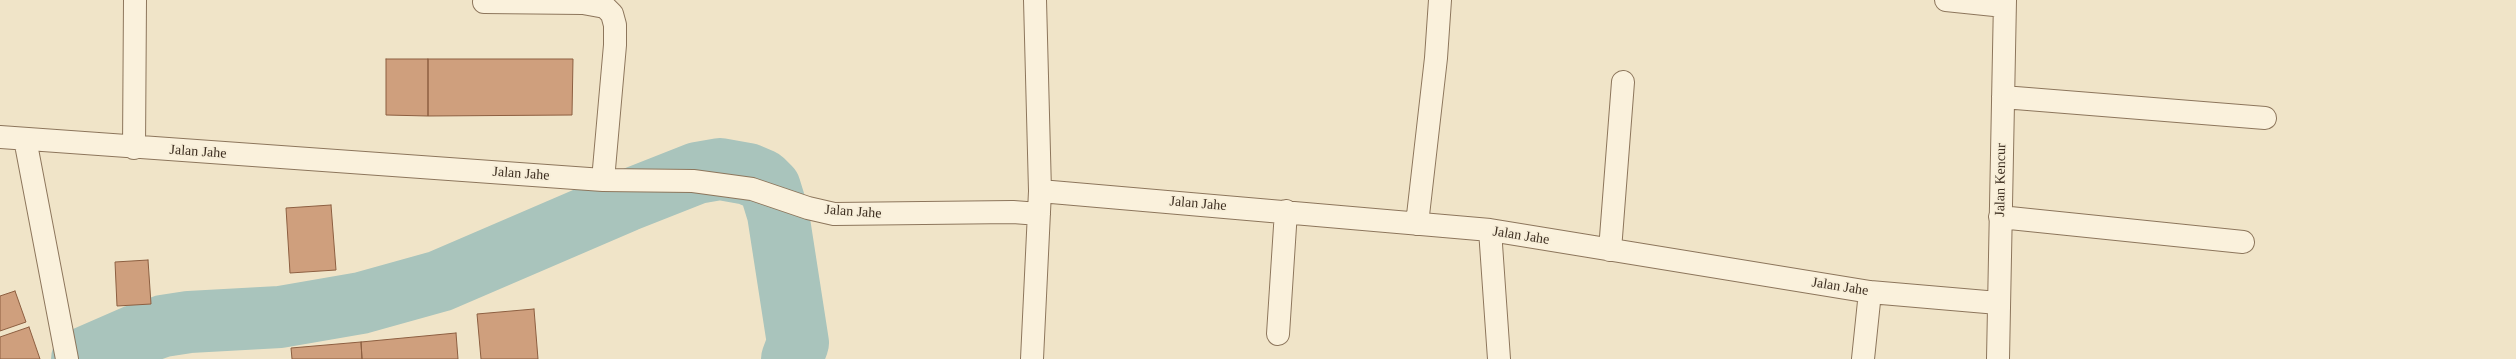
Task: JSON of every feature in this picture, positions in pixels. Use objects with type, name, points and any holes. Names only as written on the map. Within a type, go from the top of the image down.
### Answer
[{"type":"street","points":[[134,0],[134,148]]},
{"type":"street","points":[[1032,359],[1040,191],[1035,0]]},
{"type":"street","points":[[1417,224],[1435,66],[1440,0]]},
{"type":"street","points":[[1946,0],[2005,3]]},
{"type":"street","points":[[484,2],[609,3],[615,25],[615,45],[603,180]]},
{"type":"street","name":"Jalan Kencur","points":[[1998,359],[2005,3]]},
{"type":"street","points":[[1610,250],[1623,82]]},
{"type":"street","points":[[2003,97],[2265,118]]},
{"type":"street","name":"Jalan Jahe","points":[[0,137],[134,148],[603,180],[693,181],[752,189],[808,208],[834,214],[1013,212],[1039,214]]},
{"type":"street","points":[[25,139],[67,359]]},
{"type":"street","name":"Jalan Jahe","points":[[1040,191],[1286,211],[1490,230],[1870,292],[1998,303]]},
{"type":"street","points":[[1278,334],[1286,211]]},
{"type":"street","points":[[2000,217],[2243,242]]},
{"type":"street","points":[[1490,230],[1499,359]]},
{"type":"street","points":[[1863,359],[1870,292]]},
{"type":"building","points":[[386,59],[428,59],[428,116],[386,115]]},
{"type":"building","points":[[428,59],[573,59],[572,115],[428,116]]},
{"type":"building","points":[[331,205],[336,270],[290,273],[286,208]]},
{"type":"building","points":[[148,260],[151,304],[117,306],[115,262]]},
{"type":"building","points":[[15,291],[26,322],[0,331],[0,296]]},
{"type":"building","points":[[534,309],[538,359],[481,359],[477,314]]},
{"type":"building","points":[[29,327],[40,359],[0,359],[0,337]]},
{"type":"building","points":[[456,333],[458,359],[362,359],[361,342]]},
{"type":"building","points":[[361,342],[362,359],[292,359],[291,348]]},
{"type":"waterway","points":[[82,359],[137,335],[163,326],[189,322],[280,317],[361,303],[440,281],[626,201],[697,173],[720,169],[748,174],[762,180],[770,188],[778,214],[798,343],[792,359]]}]
